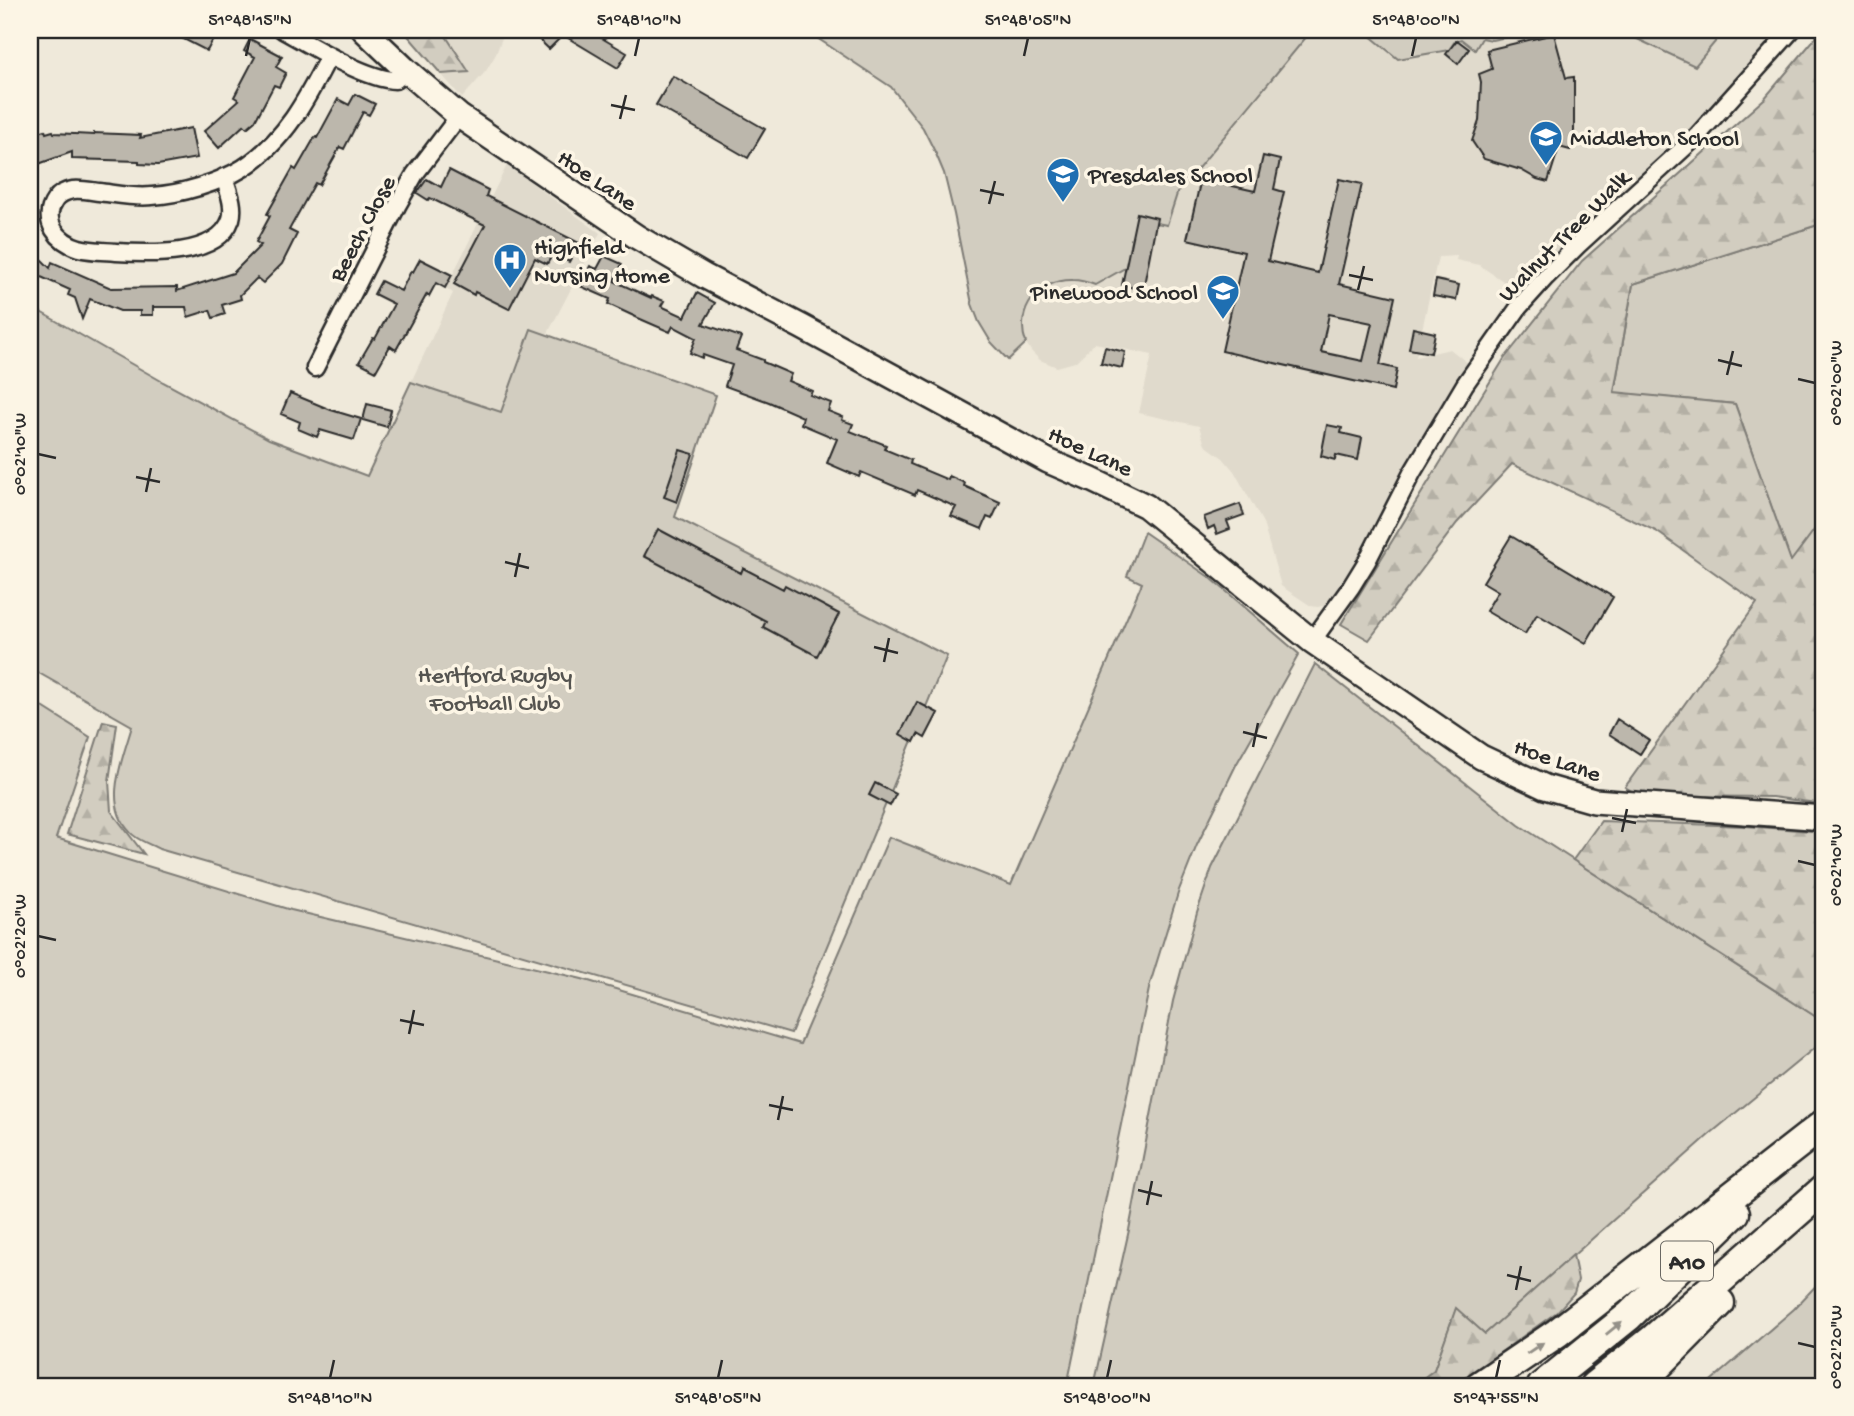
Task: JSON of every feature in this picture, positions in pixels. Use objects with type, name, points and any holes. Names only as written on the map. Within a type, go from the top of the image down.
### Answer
[{"type":"highway","points":[[1479,1386],[1557,1333],[1824,1126]]},
{"type":"highway","name":"A10","points":[[1542,1386],[1629,1316],[1824,1126]]},
{"type":"highway","name":"A10","points":[[1594,1386],[1652,1340],[1824,1189]]},
{"type":"highway","points":[[1638,1386],[1824,1196]]},
{"type":"street","points":[[283,30],[359,70],[391,80],[399,78],[407,71]]},
{"type":"street","name":"Hoe Lane","points":[[364,30],[459,117],[637,237],[704,276],[1048,461],[1146,506],[1312,641],[1480,757],[1545,787],[1594,801],[1824,818]]},
{"type":"street","name":"Walnut Tree Walk","points":[[1312,641],[1367,561],[1412,473],[1465,384],[1519,307],[1546,276],[1697,136],[1792,30]]},
{"type":"street","points":[[225,177],[232,202],[230,221],[218,237],[194,248],[147,254],[92,250],[78,247],[60,237],[50,223],[53,203],[58,197],[72,190],[149,197],[197,187],[225,177],[257,158],[282,133],[303,106],[329,56]]},
{"type":"street","name":"Beech Close","points":[[314,368],[415,174],[459,117]]},
{"type":"shaded area","points":[[403,30],[505,30],[486,71],[462,98]]},
{"type":"shaded area","points":[[805,30],[1786,30],[1692,130],[1553,261],[1536,256],[1528,263],[1512,304],[1503,281],[1479,265],[1456,260],[1457,256],[1438,257],[1416,357],[1450,349],[1474,368],[1355,565],[1349,585],[1330,604],[1318,607],[1311,606],[1281,586],[1263,523],[1234,471],[1223,458],[1205,445],[1199,426],[1139,413],[1152,355],[1095,343],[1075,362],[1057,367],[1040,360],[1026,343],[1008,360],[991,342],[972,304],[944,173],[923,128],[891,87]]},
{"type":"shaded area","name":"Highfield Nursing Home","points":[[507,165],[600,233],[547,335],[531,330],[501,413],[411,382],[453,293],[446,288]]},
{"type":"green space","points":[[403,30],[442,30],[469,72],[441,74]]},
{"type":"green space","name":"Presdales School","points":[[805,30],[1312,30],[1177,194],[1167,225],[1146,221],[1137,261],[1095,285],[1079,280],[1061,281],[1040,291],[1032,299],[1024,319],[1026,343],[1008,360],[991,342],[972,304],[944,173],[923,128],[891,87]]},
{"type":"green space","points":[[1363,30],[1542,30],[1492,40],[1482,38],[1475,50],[1461,39],[1455,41],[1449,50],[1398,59]]},
{"type":"green space","points":[[1618,30],[1725,30],[1695,66]]},
{"type":"green space","points":[[1822,30],[1824,223],[1633,284],[1614,392],[1735,404],[1791,561],[1824,517],[1824,804],[1772,797],[1659,796],[1635,793],[1625,787],[1757,603],[1656,531],[1512,464],[1457,523],[1369,640],[1341,624],[1504,359],[1582,261],[1764,99]]},
{"type":"green space","points":[[1824,223],[1824,517],[1791,562],[1735,404],[1614,393],[1633,284]]},
{"type":"green space","name":"Hertford Rugby Football Club","points":[[30,306],[269,439],[367,476],[411,382],[501,412],[531,329],[716,395],[675,517],[947,656],[791,1033],[159,849],[133,835],[117,808],[116,794],[120,766],[132,726],[30,668]]},
{"type":"green space","points":[[1144,532],[1212,579],[1299,654],[1236,765],[1197,845],[1179,890],[1150,984],[1067,1386],[30,1386],[30,699],[90,737],[56,838],[291,910],[582,979],[800,1044],[889,837],[1011,885],[1142,583],[1127,576]]},
{"type":"green space","points":[[1315,664],[1519,825],[1824,1022],[1824,1040],[1710,1134],[1485,1334],[1456,1309],[1434,1370],[1413,1386],[1094,1386],[1129,1230],[1173,1001],[1197,912],[1212,868]]},
{"type":"green space","points":[[103,721],[117,724],[109,781],[111,811],[144,854],[67,834]]},
{"type":"green space","points":[[1601,821],[1746,826],[1824,832],[1824,1022],[1573,860]]},
{"type":"green space","points":[[1573,1255],[1578,1280],[1574,1293],[1557,1312],[1455,1385],[1413,1386],[1434,1370],[1456,1308],[1485,1334]]},
{"type":"green space","points":[[1824,1277],[1824,1386],[1705,1386],[1794,1309]]},
{"type":"building","points":[[166,30],[218,30],[207,51]]},
{"type":"building","points":[[529,30],[604,30],[600,37],[627,53],[618,68],[563,35],[549,49]]},
{"type":"building","points":[[1554,34],[1566,78],[1574,77],[1574,134],[1570,150],[1559,147],[1548,182],[1521,170],[1484,159],[1472,141],[1479,121],[1479,74],[1492,69],[1487,50]]},
{"type":"building","points":[[250,39],[282,56],[276,67],[286,73],[279,87],[274,85],[255,121],[247,128],[244,125],[219,148],[204,131],[239,100],[234,97],[255,57],[244,51]]},
{"type":"building","points":[[1457,40],[1469,49],[1458,64],[1446,54]]},
{"type":"building","points":[[673,76],[765,129],[748,158],[656,105]]},
{"type":"building","points":[[355,94],[375,104],[369,115],[363,112],[344,149],[340,147],[319,185],[315,183],[289,230],[297,234],[282,264],[263,283],[257,278],[240,295],[241,299],[222,305],[225,314],[213,318],[210,310],[188,317],[186,307],[153,307],[153,315],[140,315],[140,311],[120,311],[90,299],[82,319],[75,298],[68,295],[70,290],[30,272],[30,248],[50,268],[52,262],[111,288],[177,287],[177,291],[233,273],[261,245],[256,242],[270,216],[267,214],[293,168],[296,170],[315,137],[317,138],[338,99],[349,105]]},
{"type":"building","points":[[191,128],[197,158],[158,165],[139,164],[139,161],[72,159],[72,152],[30,167],[30,135],[45,130],[46,133],[53,131],[94,135],[141,135],[140,138]]},
{"type":"building","points":[[1263,156],[1280,160],[1274,189],[1284,192],[1268,261],[1318,273],[1339,179],[1362,184],[1339,284],[1395,297],[1380,365],[1397,369],[1393,390],[1222,351],[1244,252],[1187,239],[1201,179],[1255,191]],"holes":[[[1329,314],[1372,323],[1363,361],[1321,352]]]},
{"type":"building","points":[[449,170],[488,190],[486,196],[579,243],[569,262],[553,254],[547,264],[535,258],[509,309],[454,284],[485,225],[417,193],[427,179],[441,187]]},
{"type":"building","points":[[1137,213],[1157,218],[1143,290],[1122,285]]},
{"type":"building","points":[[604,256],[622,264],[614,281],[664,301],[661,306],[685,317],[697,293],[715,303],[703,324],[741,337],[736,350],[791,374],[788,381],[812,391],[810,395],[831,403],[828,411],[853,424],[850,431],[886,445],[884,449],[911,460],[910,464],[948,480],[949,476],[1000,502],[992,519],[987,517],[982,529],[951,516],[956,507],[917,490],[915,495],[861,472],[859,477],[827,463],[837,439],[801,424],[803,417],[725,386],[732,365],[690,353],[696,338],[673,326],[670,332],[638,318],[608,304],[610,299],[580,286],[590,266],[597,269]]},
{"type":"building","points":[[420,259],[452,275],[445,288],[436,283],[429,296],[427,294],[396,350],[390,346],[376,371],[359,362],[394,304],[374,294],[381,281],[401,291]]},
{"type":"building","points":[[1436,280],[1459,285],[1456,300],[1433,296]]},
{"type":"building","points":[[1413,328],[1435,333],[1431,353],[1409,349]]},
{"type":"building","points":[[1105,347],[1125,352],[1122,368],[1101,363]]},
{"type":"building","points":[[290,393],[361,419],[354,440],[320,430],[317,437],[298,429],[300,422],[281,414]]},
{"type":"building","points":[[367,404],[391,410],[387,427],[363,420]]},
{"type":"building","points":[[1327,425],[1342,428],[1341,433],[1362,438],[1358,460],[1336,455],[1335,460],[1321,456]]},
{"type":"building","points":[[680,450],[693,454],[677,502],[664,497]]},
{"type":"building","points":[[1240,504],[1244,515],[1227,521],[1230,529],[1217,534],[1214,526],[1208,529],[1204,517]]},
{"type":"building","points":[[658,529],[741,573],[743,568],[783,589],[785,585],[839,614],[817,656],[763,627],[766,621],[644,556]]},
{"type":"building","points":[[1511,536],[1613,597],[1586,643],[1537,614],[1525,634],[1486,611],[1498,591],[1483,582]]},
{"type":"building","points":[[917,702],[938,713],[925,738],[918,734],[914,742],[900,734]]},
{"type":"building","points":[[1617,719],[1649,740],[1640,754],[1609,734]]},
{"type":"building","points":[[875,783],[896,794],[890,806],[869,795]]},
{"type":"place","name":"Middleton School","points":[[1546,167]]},
{"type":"place","name":"Presdales School","points":[[1063,204]]},
{"type":"place","name":"Highfield Nursing Home","points":[[510,290]]},
{"type":"place","name":"Pinewood School","points":[[1223,321]]}]
